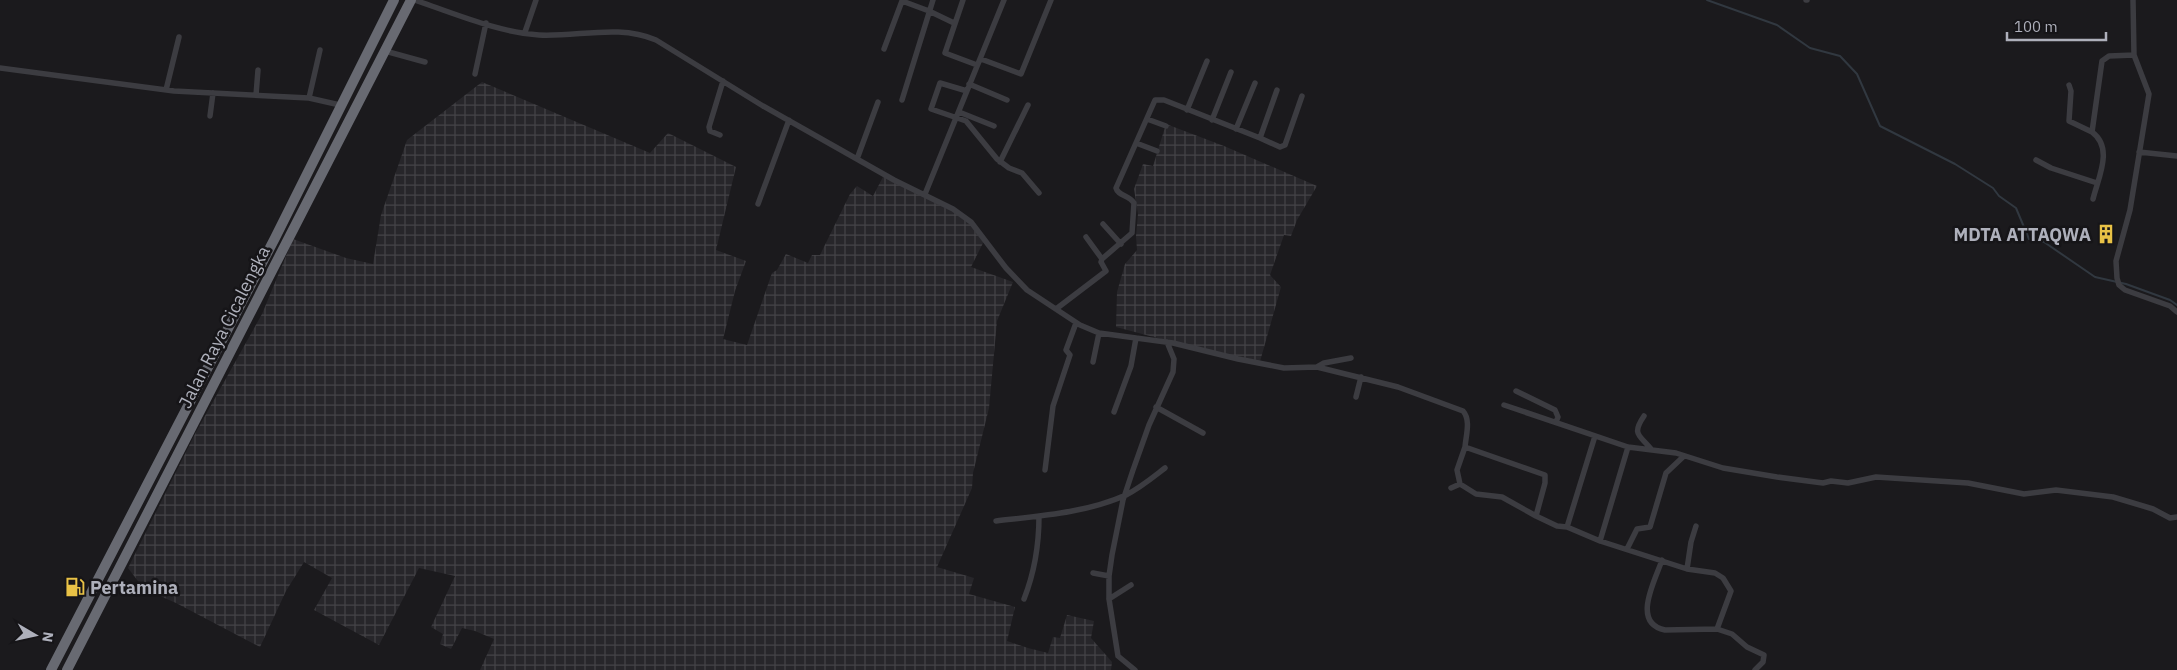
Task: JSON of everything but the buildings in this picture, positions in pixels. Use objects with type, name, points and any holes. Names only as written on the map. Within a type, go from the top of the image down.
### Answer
[{"type":"highway","name":"Jalan Raya Cicalengka","points":[[51,670],[275,238],[340,104],[394,0]]},
{"type":"highway","name":"Jalan Raya Cicalengka","points":[[67,670],[412,0]]},
{"type":"highway","points":[[378,30],[392,38]]},
{"type":"street","points":[[412,0],[486,23],[539,35],[618,31],[641,34],[656,40],[788,120],[894,180],[925,194],[971,222],[1006,268],[1027,290],[1076,323],[1099,333],[1167,342],[1284,368],[1317,367],[1398,387],[1463,411],[1468,422],[1465,446],[1458,470],[1460,484],[1476,494],[1502,497],[1557,526],[1687,569],[1715,573],[1724,578],[1731,591],[1718,629]]},
{"type":"street","points":[[525,32],[536,0]]},
{"type":"street","points":[[902,100],[933,0]]},
{"type":"street","points":[[963,0],[945,52],[977,65]]},
{"type":"street","points":[[925,194],[1004,0]]},
{"type":"street","points":[[981,58],[1022,74],[1051,0]]},
{"type":"street","points":[[2133,0],[2134,55],[2149,94],[2130,210],[2116,262],[2118,278],[2119,285],[2126,290],[2170,306],[2177,312]]},
{"type":"street","points":[[884,49],[902,1],[954,23]]},
{"type":"street","points":[[475,74],[486,23]]},
{"type":"street","points":[[166,90],[179,37]]},
{"type":"street","points":[[309,98],[320,50]]},
{"type":"street","points":[[385,51],[425,62]]},
{"type":"street","points":[[2092,132],[2103,60],[2112,56],[2134,55]]},
{"type":"street","points":[[1187,110],[1207,61]]},
{"type":"street","points":[[0,68],[166,90],[309,98],[340,104]]},
{"type":"street","points":[[256,95],[258,70]]},
{"type":"street","points":[[1212,120],[1231,72]]},
{"type":"street","points":[[720,135],[710,130],[709,127],[723,80]]},
{"type":"street","points":[[1007,100],[941,82],[936,91],[931,109],[970,124],[1000,162],[1022,173],[1038,193]]},
{"type":"street","points":[[1236,129],[1255,83]]},
{"type":"street","points":[[2069,85],[2071,91],[2069,122],[2092,132],[2100,139],[2103,147],[2103,161],[2093,199]]},
{"type":"street","points":[[1260,138],[1277,90]]},
{"type":"street","points":[[210,116],[212,93]]},
{"type":"street","points":[[1102,259],[1132,233],[1134,203],[1132,199],[1118,192],[1116,188],[1155,100],[1160,99],[1280,147],[1285,145],[1302,96]]},
{"type":"street","points":[[857,159],[878,102]]},
{"type":"street","points":[[1000,162],[1028,105]]},
{"type":"street","points":[[959,112],[994,126]]},
{"type":"street","points":[[1147,118],[1166,126]]},
{"type":"street","points":[[758,204],[788,120]]},
{"type":"street","points":[[1136,143],[1157,151]]},
{"type":"street","points":[[2139,152],[2177,156]]},
{"type":"street","points":[[2036,160],[2051,168],[2097,184]]},
{"type":"street","points":[[1103,224],[1121,244]]},
{"type":"street","points":[[1056,309],[1106,271],[1100,262],[1102,259],[1086,237]]},
{"type":"street","points":[[1044,470],[1053,406],[1070,355],[1066,350],[1076,323]]},
{"type":"street","points":[[1093,362],[1099,333]]},
{"type":"street","points":[[1114,412],[1131,366],[1136,338]]},
{"type":"street","points":[[1135,670],[1118,656],[1109,599],[1109,576],[1125,495],[1156,407],[1175,365],[1167,342]]},
{"type":"street","points":[[1317,367],[1324,363],[1351,358]]},
{"type":"street","points":[[1356,397],[1361,378]]},
{"type":"street","points":[[1516,391],[1555,410],[1558,417],[1556,422]]},
{"type":"street","points":[[1504,405],[1628,447],[1651,449],[1684,456],[1722,468],[1816,483],[1831,481],[1848,483],[1876,477],[1968,483],[2024,494],[2056,490],[2094,494],[2134,502],[2170,518],[2177,517]]},
{"type":"street","points":[[1156,407],[1203,433]]},
{"type":"street","points":[[1644,416],[1637,433],[1639,439],[1651,449]]},
{"type":"street","points":[[1567,528],[1595,436]]},
{"type":"street","points":[[1465,446],[1543,472],[1546,478],[1536,516]]},
{"type":"street","points":[[1600,541],[1628,447]]},
{"type":"street","points":[[1627,549],[1637,529],[1650,527],[1666,473],[1684,456]]},
{"type":"street","points":[[996,521],[1074,511],[1125,495],[1164,468]]},
{"type":"street","points":[[1451,488],[1460,484]]},
{"type":"street","points":[[1024,599],[1032,579],[1038,552],[1039,516]]},
{"type":"street","points":[[1687,569],[1691,542],[1696,526]]},
{"type":"street","points":[[1662,560],[1645,609],[1649,620],[1657,628],[1665,630],[1718,629],[1732,634],[1748,647],[1764,655],[1763,662],[1755,670]]},
{"type":"street","points":[[1093,573],[1109,576]]},
{"type":"street","points":[[1109,599],[1131,585]]},
{"type":"shaded area","points":[[482,82],[650,153],[668,133],[736,167],[716,250],[746,261],[735,291],[723,339],[747,345],[772,273],[777,270],[786,254],[808,263],[812,255],[820,255],[850,194],[857,186],[873,196],[884,175],[966,219],[984,241],[971,267],[1013,282],[997,321],[989,408],[973,473],[972,488],[937,567],[974,578],[969,594],[1015,607],[1007,641],[1048,653],[1053,637],[1060,638],[1067,615],[1094,621],[1091,638],[1112,662],[1111,670],[480,670],[494,639],[462,628],[451,649],[440,644],[443,634],[431,627],[455,576],[419,568],[379,645],[314,610],[332,578],[304,562],[286,591],[260,647],[176,603],[144,589],[128,568],[196,432],[262,314],[293,239],[346,258],[373,264],[381,215],[407,140]]},
{"type":"shaded area","points":[[1166,124],[1224,146],[1317,186],[1297,220],[1291,236],[1284,235],[1270,275],[1281,287],[1259,365],[1116,327],[1117,292],[1125,264],[1137,250],[1138,214],[1134,189],[1143,164],[1153,166]]},
{"type":"waterway","points":[[1707,0],[1777,25],[1810,48],[1840,56],[1857,74],[1880,126],[1955,164],[1993,188],[1999,196],[2016,208],[2029,239],[2044,242],[2095,277],[2126,284],[2170,300],[2177,305]]},
{"type":"place","name":"MDTA ATTAQWA","points":[[2106,234]]},
{"type":"place","name":"Pertamina","points":[[75,587]]}]
